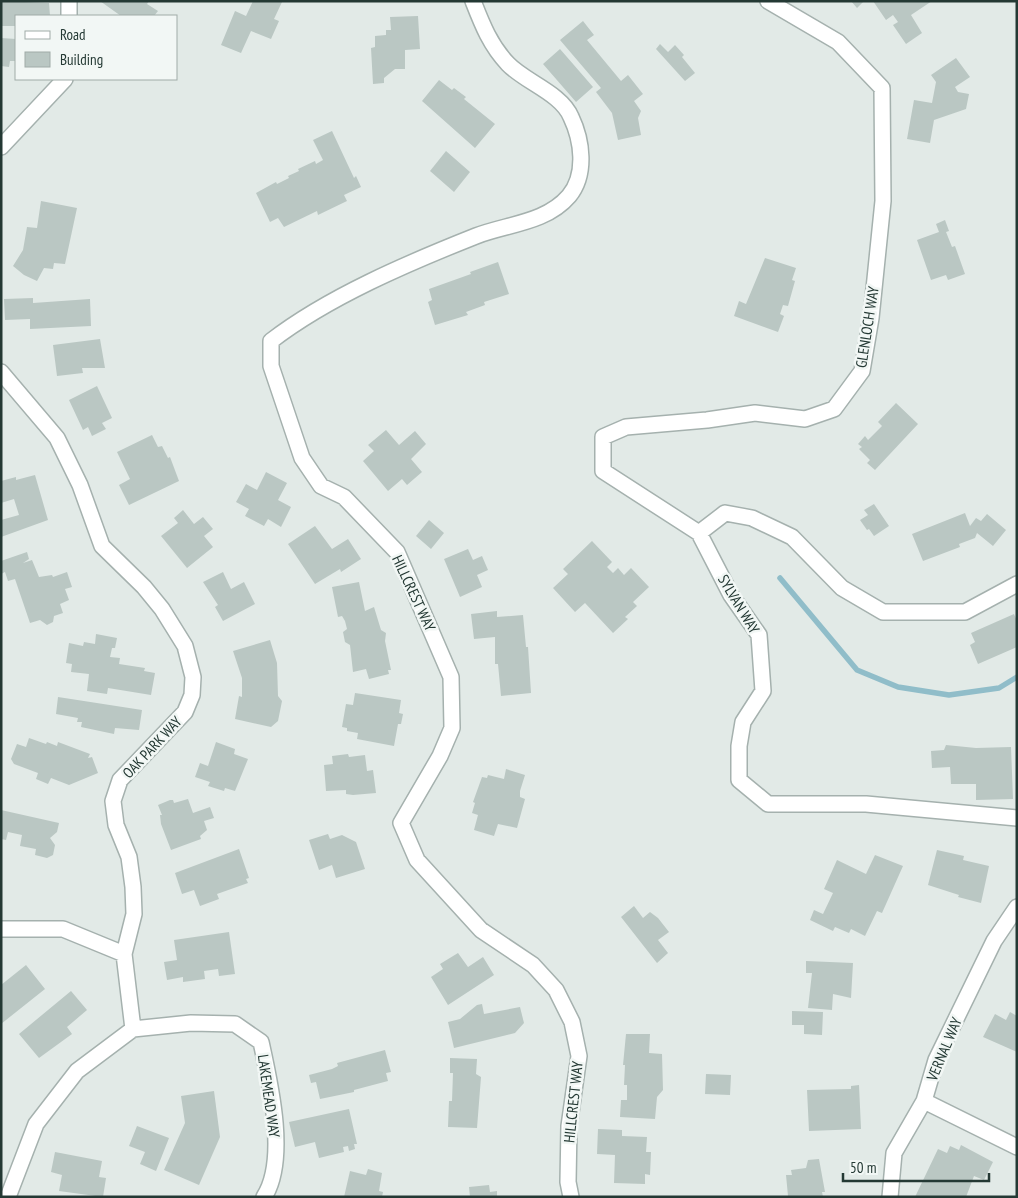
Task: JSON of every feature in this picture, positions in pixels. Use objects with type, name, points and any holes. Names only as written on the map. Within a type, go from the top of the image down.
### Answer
[{"type":"street","points":[[69,1],[69,15]]},
{"type":"street","name":"HILLCREST WAY","points":[[473,1],[488,39],[509,65],[552,96],[570,114],[580,140],[581,168],[570,195],[554,209],[469,239],[362,286],[294,323],[271,341],[271,366],[302,458],[321,486],[344,497],[397,552],[451,677],[452,728],[440,756],[402,823],[417,860],[480,930],[533,965],[556,990],[572,1022],[579,1056],[569,1126],[568,1182],[571,1197]]},
{"type":"street","name":"GLENLOCH WAY","points":[[699,533],[603,470],[603,437],[626,427],[755,413],[805,419],[834,409],[862,371],[871,318],[883,201],[882,88],[838,42],[768,1]]},
{"type":"street","points":[[1,147],[64,80]]},
{"type":"street","name":"OAK PARK WAY","points":[[1,372],[57,438],[80,485],[102,546],[144,587],[162,609],[185,646],[192,677],[192,694],[185,712],[120,780],[113,801],[116,825],[129,857],[133,888],[134,914],[124,954],[133,1030]]},
{"type":"street","points":[[699,533],[725,513],[752,518],[792,537],[842,588],[883,612],[965,612],[1017,584]]},
{"type":"street","name":"SYLVAN WAY","points":[[699,533],[731,595],[759,635],[764,690],[743,722],[739,746],[738,780],[768,804],[866,804],[1017,818]]},
{"type":"street","name":"VERNAL WAY","points":[[890,1197],[894,1153],[924,1101],[936,1060],[994,941],[1017,907]]},
{"type":"street","points":[[1,929],[63,929],[124,954]]},
{"type":"street","name":"LAKEMEAD WAY","points":[[8,1197],[36,1124],[77,1071],[133,1030],[191,1023],[235,1024],[261,1042],[270,1089],[276,1156],[268,1190],[264,1197]]},
{"type":"street","points":[[924,1101],[1017,1147]]},
{"type":"building","points":[[1,1],[49,3],[50,15],[15,15],[15,26],[1,26]]},
{"type":"building","points":[[100,1],[149,1],[147,4],[158,11],[155,15],[120,15]]},
{"type":"building","points":[[253,1],[282,2],[274,19],[279,21],[271,39],[251,31],[241,53],[221,45],[235,11],[246,16]]},
{"type":"building","points":[[851,1],[864,1],[857,8]]},
{"type":"building","points":[[873,1],[932,1],[911,15],[922,33],[906,44],[893,25],[898,22],[893,15],[886,20]]},
{"type":"building","points":[[418,16],[420,49],[405,50],[405,69],[395,69],[384,78],[384,83],[373,84],[371,48],[375,47],[375,36],[386,35],[386,30],[391,30],[390,17]]},
{"type":"building","points":[[583,21],[594,35],[587,40],[621,81],[628,75],[643,94],[634,101],[641,111],[638,118],[641,135],[618,140],[612,113],[596,92],[601,88],[560,40]]},
{"type":"building","points":[[1,38],[15,39],[15,61],[10,61],[9,67],[1,66]]},
{"type":"building","points":[[660,44],[668,52],[675,45],[684,55],[682,57],[695,73],[685,81],[656,49]]},
{"type":"building","points":[[560,49],[593,87],[576,102],[543,64]]},
{"type":"building","points":[[956,58],[970,77],[955,87],[958,92],[969,94],[966,109],[934,120],[930,143],[907,139],[914,100],[932,103],[936,82],[931,75]]},
{"type":"building","points":[[439,80],[452,90],[454,88],[466,97],[464,99],[495,124],[475,148],[422,101]]},
{"type":"building","points":[[332,131],[354,178],[356,176],[361,187],[344,195],[347,201],[318,215],[317,211],[284,227],[278,218],[270,222],[256,193],[276,182],[277,184],[289,178],[288,176],[299,171],[298,169],[315,161],[316,164],[323,160],[313,140]]},
{"type":"building","points":[[446,151],[470,172],[454,192],[430,171]]},
{"type":"building","points":[[41,201],[77,208],[65,264],[54,263],[53,269],[44,268],[37,281],[24,275],[13,266],[23,250],[27,227],[37,228]]},
{"type":"building","points":[[945,220],[949,231],[946,232],[952,247],[955,246],[965,274],[948,280],[946,275],[931,280],[917,240],[939,232],[936,224]]},
{"type":"building","points":[[765,258],[796,268],[792,280],[795,281],[788,306],[783,305],[780,314],[784,316],[778,332],[734,316],[739,301],[746,304]]},
{"type":"building","points":[[498,262],[509,294],[484,302],[485,305],[466,312],[468,315],[435,325],[428,302],[432,300],[429,289]]},
{"type":"building","points":[[33,298],[33,303],[90,299],[91,326],[30,329],[30,319],[5,320],[4,299]]},
{"type":"building","points":[[100,339],[105,368],[82,368],[83,373],[57,376],[53,345]]},
{"type":"building","points":[[97,386],[112,418],[102,423],[106,429],[92,436],[88,427],[83,430],[69,400]]},
{"type":"building","points":[[896,403],[918,424],[875,470],[867,463],[870,460],[859,449],[862,447],[858,444],[865,436],[868,440],[882,426],[878,422]]},
{"type":"building","points":[[386,430],[399,445],[415,431],[426,444],[411,459],[422,472],[407,485],[402,479],[388,491],[363,461],[374,451],[368,445]]},
{"type":"building","points":[[152,435],[158,447],[162,446],[168,458],[170,457],[179,481],[129,505],[119,485],[130,479],[117,452]]},
{"type":"building","points":[[266,472],[287,483],[278,500],[291,507],[281,527],[268,519],[264,526],[245,516],[249,509],[236,502],[246,484],[257,490]]},
{"type":"building","points":[[35,475],[48,520],[1,537],[1,520],[19,515],[14,499],[1,503],[1,481],[16,477],[16,480]]},
{"type":"building","points":[[874,504],[889,526],[874,536],[860,520],[868,515],[864,510]]},
{"type":"building","points":[[183,510],[194,524],[203,517],[213,529],[204,536],[213,547],[187,568],[161,536],[178,523],[174,518]]},
{"type":"building","points":[[965,513],[970,526],[976,518],[981,521],[987,514],[1006,530],[993,546],[977,533],[975,538],[959,544],[960,547],[923,561],[912,534]]},
{"type":"building","points":[[429,520],[444,533],[431,549],[416,536]]},
{"type":"building","points":[[315,526],[332,549],[348,539],[361,559],[341,572],[340,569],[315,584],[288,544]]},
{"type":"building","points":[[592,541],[612,562],[607,567],[613,573],[618,568],[624,575],[631,568],[649,587],[633,602],[637,606],[625,617],[628,619],[613,633],[585,603],[575,612],[553,588],[568,574],[563,569]]},
{"type":"building","points":[[468,549],[473,560],[482,556],[488,570],[477,575],[482,587],[460,597],[444,559]]},
{"type":"building","points":[[27,552],[29,559],[23,563],[32,560],[39,577],[52,575],[53,577],[67,572],[72,587],[65,589],[69,600],[60,604],[63,613],[54,616],[53,622],[47,625],[40,620],[30,623],[15,579],[8,581],[5,572],[1,574],[1,561]]},
{"type":"building","points":[[223,572],[231,589],[244,582],[255,604],[223,621],[215,607],[218,605],[203,582]]},
{"type":"building","points":[[359,582],[365,611],[374,607],[381,630],[386,633],[385,641],[391,670],[388,670],[389,674],[369,679],[366,669],[353,672],[350,645],[345,642],[343,632],[347,629],[342,616],[338,617],[332,587]]},
{"type":"building","points":[[497,611],[497,617],[523,615],[526,647],[528,647],[531,693],[501,696],[498,664],[495,664],[495,637],[474,639],[471,614]]},
{"type":"building","points":[[1014,614],[1017,621],[1017,647],[978,664],[970,645],[975,642],[971,633]]},
{"type":"building","points":[[96,634],[117,638],[115,648],[112,648],[110,657],[120,658],[119,664],[145,668],[144,671],[155,673],[151,695],[108,688],[107,694],[87,691],[89,674],[71,672],[72,664],[66,663],[69,643],[83,646],[84,642],[95,644]]},
{"type":"building","points":[[270,640],[277,663],[278,696],[282,701],[278,721],[271,727],[235,719],[239,696],[242,697],[242,678],[233,651]]},
{"type":"building","points":[[355,693],[401,700],[399,713],[403,714],[401,724],[398,724],[394,746],[357,739],[358,733],[347,731],[347,728],[342,727],[346,704],[353,705]]},
{"type":"building","points":[[58,697],[142,710],[139,730],[115,728],[114,734],[81,727],[82,722],[77,722],[78,718],[56,714]]},
{"type":"building","points":[[29,738],[57,746],[58,742],[90,754],[88,758],[92,757],[98,773],[69,785],[51,778],[48,784],[36,779],[38,773],[14,764],[11,759],[17,744],[26,747]]},
{"type":"building","points":[[216,742],[235,749],[234,754],[248,759],[235,791],[225,788],[224,791],[208,786],[210,782],[195,777],[200,763],[208,766]]},
{"type":"building","points":[[946,745],[976,748],[1011,747],[1013,799],[976,800],[976,784],[951,784],[950,767],[932,768],[931,751],[944,750]]},
{"type":"building","points":[[348,754],[349,757],[365,755],[367,771],[373,770],[376,793],[353,795],[346,794],[346,790],[326,791],[324,765],[333,764],[332,756]]},
{"type":"building","points":[[506,769],[525,775],[520,797],[525,799],[517,828],[498,824],[494,836],[474,830],[478,815],[472,813],[475,803],[473,802],[482,777],[487,778],[488,775],[504,779]]},
{"type":"building","points":[[188,799],[193,813],[210,807],[214,818],[204,821],[207,830],[200,836],[201,839],[171,850],[161,824],[160,815],[162,815],[158,805],[170,800],[173,800],[174,803]]},
{"type":"building","points":[[1,810],[59,823],[57,832],[50,838],[55,845],[53,855],[47,858],[35,855],[36,849],[20,846],[22,835],[8,832],[6,840],[1,839]]},
{"type":"building","points":[[328,834],[330,839],[342,835],[356,842],[365,869],[336,878],[332,865],[319,870],[309,840]]},
{"type":"building","points":[[239,849],[249,878],[246,879],[248,883],[217,894],[219,899],[200,906],[194,890],[182,894],[175,873]]},
{"type":"building","points":[[937,850],[964,856],[963,860],[989,866],[981,903],[958,897],[959,895],[928,885]]},
{"type":"building","points":[[875,855],[903,866],[882,913],[877,911],[865,936],[851,929],[849,933],[835,927],[833,931],[810,920],[814,910],[823,914],[833,893],[824,889],[837,860],[866,874]]},
{"type":"building","points":[[634,906],[643,918],[650,912],[658,918],[669,932],[658,940],[668,953],[657,963],[621,917]]},
{"type":"building","points":[[229,932],[235,974],[219,976],[218,969],[204,971],[205,979],[183,982],[183,977],[167,980],[164,962],[177,960],[174,940]]},
{"type":"building","points":[[458,953],[468,967],[483,957],[494,975],[448,1005],[431,977],[443,969],[440,964]]},
{"type":"building","points":[[806,961],[853,963],[851,998],[833,994],[832,1010],[808,1008],[812,973],[806,973]]},
{"type":"building","points":[[26,965],[45,989],[1,1024],[1,985]]},
{"type":"building","points":[[71,991],[87,1010],[67,1027],[72,1034],[39,1058],[19,1034]]},
{"type":"building","points":[[482,1004],[484,1014],[520,1007],[524,1023],[515,1033],[454,1048],[448,1022],[460,1019],[477,1005]]},
{"type":"building","points":[[792,1011],[823,1012],[822,1035],[804,1034],[804,1025],[792,1025]]},
{"type":"building","points":[[1010,1012],[1017,1016],[1017,1052],[983,1037],[995,1014],[1006,1020]]},
{"type":"building","points":[[626,1034],[650,1034],[649,1053],[662,1054],[663,1090],[657,1097],[655,1119],[620,1117],[621,1100],[627,1100],[627,1085],[624,1085],[625,1065],[623,1065]]},
{"type":"building","points":[[385,1050],[391,1072],[386,1073],[388,1081],[354,1090],[354,1092],[320,1099],[316,1082],[311,1083],[309,1075],[332,1069],[338,1066],[337,1063]]},
{"type":"building","points":[[450,1058],[477,1059],[476,1074],[481,1077],[477,1128],[448,1127],[449,1101],[452,1101],[453,1073],[450,1073]]},
{"type":"building","points":[[706,1074],[731,1075],[730,1095],[705,1094]]},
{"type":"building","points":[[859,1085],[861,1129],[809,1131],[807,1090],[851,1089],[851,1086]]},
{"type":"building","points":[[214,1091],[220,1137],[199,1185],[164,1170],[185,1123],[181,1096]]},
{"type":"building","points":[[349,1109],[357,1144],[354,1144],[355,1149],[349,1151],[348,1146],[343,1147],[344,1152],[319,1158],[315,1142],[295,1147],[289,1122]]},
{"type":"building","points":[[137,1126],[169,1138],[156,1171],[140,1164],[145,1152],[129,1146]]},
{"type":"building","points":[[598,1129],[622,1130],[622,1136],[647,1137],[646,1152],[651,1152],[650,1175],[645,1174],[645,1184],[614,1183],[615,1155],[597,1154]]},
{"type":"building","points":[[961,1145],[993,1162],[984,1180],[974,1176],[966,1197],[915,1197],[938,1149],[947,1153],[950,1146],[959,1150]]},
{"type":"building","points":[[55,1152],[102,1161],[99,1177],[106,1178],[103,1197],[59,1191],[62,1175],[51,1172]]},
{"type":"building","points":[[819,1159],[825,1192],[822,1192],[823,1197],[788,1196],[786,1175],[792,1175],[791,1170],[806,1168],[808,1160]]},
{"type":"building","points":[[368,1169],[382,1173],[379,1191],[383,1192],[382,1197],[344,1197],[350,1171],[366,1175]]},
{"type":"building","points":[[489,1185],[490,1192],[497,1191],[497,1197],[470,1197],[469,1187]]},
{"type":"waterway","points":[[780,578],[857,670],[898,687],[949,695],[999,688],[1017,677]]}]
